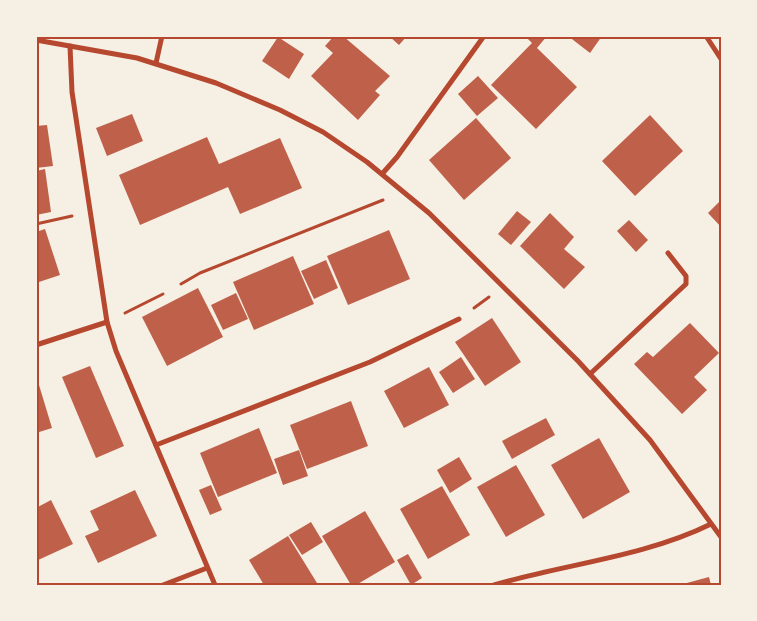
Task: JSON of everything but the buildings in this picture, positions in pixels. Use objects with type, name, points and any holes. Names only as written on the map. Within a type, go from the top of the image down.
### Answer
[{"type":"street","points":[[156,63],[162,36]]},
{"type":"street","points":[[382,174],[397,157],[484,36]]},
{"type":"street","points":[[706,36],[721,60]]},
{"type":"street","points":[[36,40],[156,63],[216,84],[280,110],[323,132],[382,174],[400,188],[503,285],[590,374],[650,440],[721,538]]},
{"type":"street","points":[[70,46],[72,92],[107,322],[116,351],[207,568],[216,585]]},
{"type":"street","points":[[590,374],[686,284],[686,276],[668,253]]},
{"type":"street","points":[[156,445],[370,362],[459,319]]},
{"type":"street","points":[[36,345],[107,322]]},
{"type":"street","points":[[494,585],[639,549],[691,534],[711,524]]},
{"type":"street","points":[[163,585],[207,568]]},
{"type":"path","points":[[181,284],[200,273],[380,202],[400,188]]},
{"type":"path","points":[[36,224],[90,212]]},
{"type":"path","points":[[459,319],[503,285]]},
{"type":"path","points":[[107,322],[162,294]]}]
